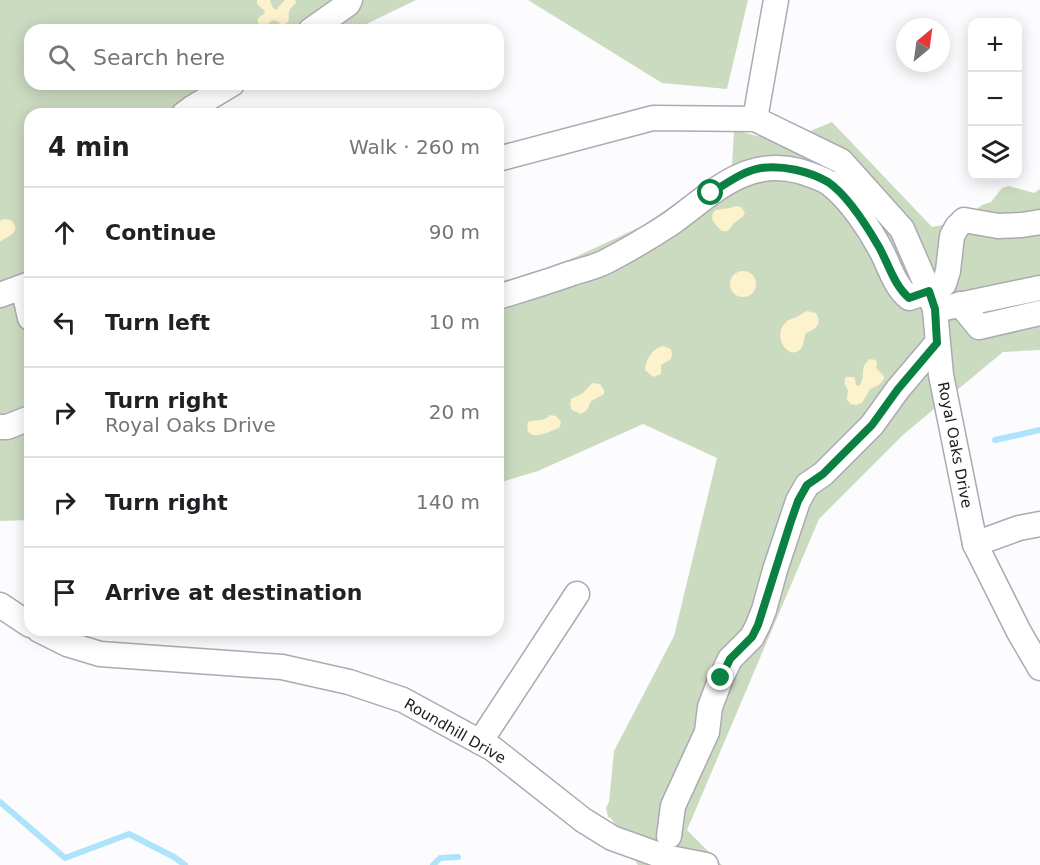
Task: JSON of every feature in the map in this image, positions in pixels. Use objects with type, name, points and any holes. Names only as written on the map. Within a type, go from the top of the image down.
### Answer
[{"type":"street","points":[[320,24],[348,4],[350,0]]},
{"type":"street","points":[[755,119],[776,0]]},
{"type":"street","points":[[192,108],[222,90]]},
{"type":"street","name":"Royal Oaks Drive","points":[[504,157],[652,118],[755,119],[841,162],[902,229],[932,300],[941,375],[975,544],[1018,632],[1040,668]]},
{"type":"street","points":[[504,295],[604,263],[669,224],[737,177],[760,168],[785,168],[807,173],[828,183],[845,199],[868,229],[901,291],[909,298],[960,304],[1040,288]]},
{"type":"street","points":[[932,300],[944,284],[948,271],[952,236],[964,220],[998,226],[1040,222]]},
{"type":"street","points":[[0,294],[24,287]]},
{"type":"street","points":[[960,304],[979,327],[1040,313]]},
{"type":"street","points":[[669,836],[673,806],[707,732],[710,707],[717,688],[730,659],[752,637],[758,625],[798,501],[807,485],[823,474],[872,425],[898,389],[937,343]]},
{"type":"street","points":[[2,429],[24,420]]},
{"type":"street","points":[[975,544],[1019,528],[1040,524]]},
{"type":"street","points":[[480,742],[577,594]]},
{"type":"street","points":[[0,605],[24,621]]},
{"type":"street","name":"Roundhill Drive","points":[[51,636],[67,644],[100,654],[282,667],[349,682],[403,700],[493,749],[583,820],[612,838],[666,857],[706,865]]},
{"type":"green space","points":[[0,0],[416,0],[366,24],[24,24],[24,90],[229,90],[191,108],[24,108],[24,520],[0,521]]},
{"type":"green space","points":[[528,0],[748,0],[727,89],[662,83]]},
{"type":"green space","points":[[832,122],[932,227],[975,218],[972,217],[977,209],[991,202],[1002,188],[1009,186],[1034,193],[1040,189],[1040,350],[1003,352],[904,434],[819,519],[687,830],[722,865],[638,865],[611,818],[608,817],[606,808],[609,802],[614,751],[674,636],[717,458],[643,424],[538,471],[504,481],[504,290],[642,226],[732,165],[734,130],[779,144]]},
{"type":"sand","points":[[257,0],[270,0],[276,10],[285,0],[295,0],[296,3],[290,9],[289,20],[284,24],[272,20],[268,24],[259,24],[258,18],[265,11],[257,4]]},
{"type":"sand","points":[[741,207],[745,213],[742,218],[728,230],[724,231],[716,226],[712,219],[716,210]]},
{"type":"sand","points":[[11,220],[15,231],[0,242],[0,221]]},
{"type":"sand","points":[[743,271],[752,275],[756,284],[752,293],[743,297],[734,293],[730,284],[734,275]]},
{"type":"sand","points":[[807,311],[816,313],[818,324],[806,333],[802,347],[797,351],[788,351],[781,341],[782,328],[787,321]]},
{"type":"sand","points":[[663,346],[671,349],[671,359],[661,365],[661,374],[653,377],[645,370],[647,362],[653,352]]},
{"type":"sand","points":[[870,359],[876,360],[876,368],[884,379],[879,385],[870,389],[862,403],[850,404],[847,399],[846,377],[854,377],[856,385],[859,386],[864,366]]},
{"type":"sand","points":[[592,383],[600,384],[604,394],[591,401],[587,410],[581,414],[572,410],[571,399],[583,393]]},
{"type":"sand","points":[[550,415],[556,416],[561,422],[560,427],[538,435],[529,433],[528,422],[543,420]]},
{"type":"waterway","points":[[995,440],[1040,430]]},
{"type":"waterway","points":[[0,802],[65,858],[129,834],[185,865]]},
{"type":"waterway","points":[[433,865],[440,858],[458,857]]},
{"type":"route","points":[[711,193],[737,177],[760,168],[785,168],[807,173],[828,183],[845,199],[868,229],[901,291],[909,298],[929,291],[935,309],[937,343],[912,371],[872,425],[823,474],[807,485],[798,501],[758,625],[752,637],[730,659],[721,678]]}]
